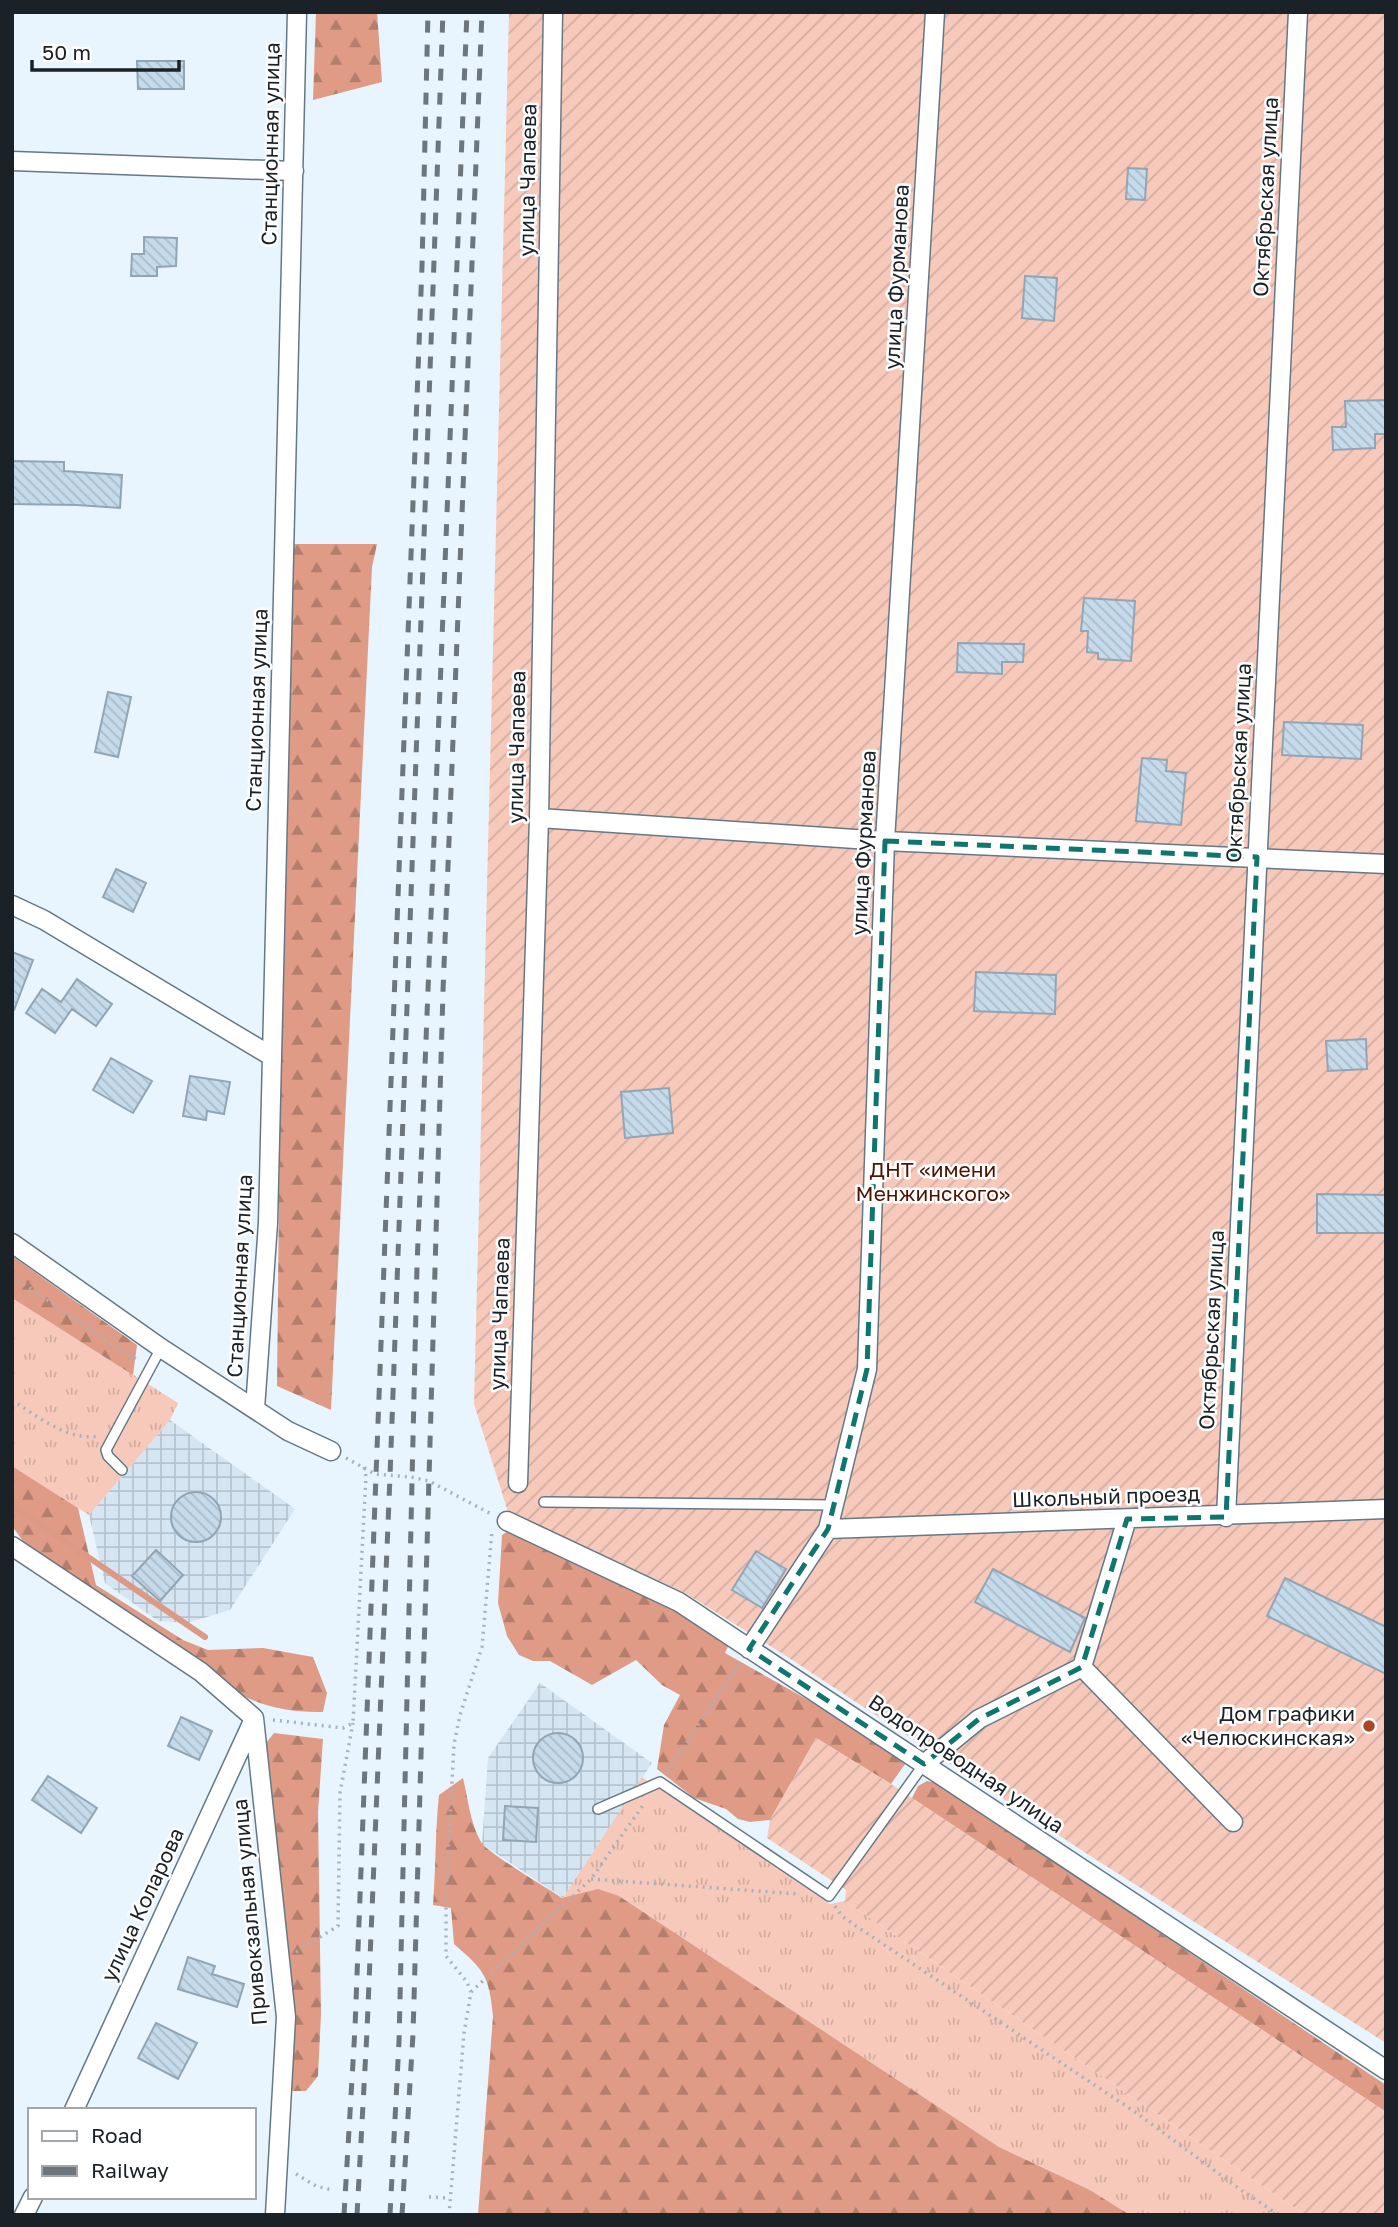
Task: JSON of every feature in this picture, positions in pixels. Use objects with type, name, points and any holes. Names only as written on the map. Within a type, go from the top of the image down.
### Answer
[{"type":"street","name":"Станционная улица","points":[[255,1409],[268,1223],[297,12]]},
{"type":"street","name":"улица Чапаева","points":[[517,1483],[539,818],[553,12]]},
{"type":"street","name":"улица Фурманова","points":[[749,1648],[828,1529],[867,1369],[885,841],[935,12]]},
{"type":"street","name":"Октябрьская улица","points":[[1226,1517],[1298,12]]},
{"type":"street","points":[[12,161],[294,171]]},
{"type":"street","points":[[539,818],[885,841],[1386,864]]},
{"type":"street","points":[[12,905],[44,920],[271,1056]]},
{"type":"street","points":[[12,1242],[161,1348],[288,1432],[331,1451]]},
{"type":"street","name":"Школьный проезд","points":[[828,1529],[1226,1517],[1386,1509]]},
{"type":"street","points":[[924,1764],[979,1719],[1082,1667],[1126,1520]]},
{"type":"street","name":"Водопроводная улица","points":[[497,1522],[679,1602],[1386,2070]]},
{"type":"street","points":[[12,1546],[201,1672],[254,1718]]},
{"type":"street","points":[[1082,1667],[1233,1822]]},
{"type":"street","name":"Привокзальная улица","points":[[254,1718],[286,2017],[275,2215]]},
{"type":"street","name":"улица Коларова","points":[[75,2108],[254,1718]]},
{"type":"street","points":[[24,2215],[32,2199]]},
{"type":"lane","points":[[122,1470],[108,1457],[106,1450],[161,1348]]},
{"type":"lane","points":[[544,1502],[834,1505]]},
{"type":"lane","points":[[598,1809],[660,1782],[829,1896],[924,1764]]},
{"type":"path","points":[[12,1276],[127,1354],[151,1366]]},
{"type":"path","points":[[12,1400],[52,1426],[90,1438],[115,1432]]},
{"type":"path","points":[[331,1451],[375,1474],[429,1481],[497,1522],[482,1647],[460,1715],[454,1744],[446,1894],[446,1956],[467,1982],[471,1992],[464,2033],[449,2215]]},
{"type":"path","points":[[279,1959],[297,1952],[338,1926],[340,1793],[353,1723],[366,1476],[364,1466]]},
{"type":"path","points":[[471,1992],[591,1879],[660,1782],[749,1648]]},
{"type":"path","points":[[254,1718],[343,1728],[353,1723]]},
{"type":"path","points":[[591,1879],[829,1896],[842,1916],[853,1924],[1126,2106],[1279,2215]]},
{"type":"path","points":[[316,2186],[332,2190]]},
{"type":"path","points":[[429,2197],[450,2199]]},
{"type":"highlighted area","points":[[885,841],[1257,857],[1226,1517],[1127,1519],[1082,1667],[979,1719],[924,1764],[749,1649],[828,1529],[867,1369]]},
{"type":"shaded area","points":[[170,1420],[295,1509],[230,1610],[187,1623],[158,1621],[105,1583],[89,1515]]},
{"type":"shaded area","points":[[540,1683],[652,1763],[563,1898],[482,1844],[488,1758]]},
{"type":"green space","points":[[316,12],[377,12],[382,82],[313,100]]},
{"type":"green space","name":"ДНТ «имени Менжинского»","points":[[509,12],[1386,12],[1386,2043],[1095,1859],[786,1656],[685,1593],[508,1512],[474,1404]]},
{"type":"green space","points":[[286,544],[377,544],[372,567],[331,1410],[277,1386]]},
{"type":"green space","points":[[12,1256],[137,1345],[133,1375],[12,1298]]},
{"type":"green space","points":[[12,1298],[178,1403],[170,1420],[89,1515],[12,1466]]},
{"type":"green space","points":[[12,1466],[78,1508],[96,1585],[183,1640],[208,1650],[263,1648],[313,1657],[327,1693],[323,1712],[278,1708],[237,1693],[25,1544],[12,1526]]},
{"type":"green space","points":[[508,1531],[678,1611],[730,1642],[725,1653],[826,1710],[900,1757],[905,1764],[891,1784],[816,1738],[770,1820],[750,1822],[738,1819],[726,1809],[694,1798],[657,1769],[664,1725],[680,1695],[662,1685],[636,1660],[592,1685],[550,1661],[533,1661],[519,1655],[507,1636],[498,1603],[502,1535]]},
{"type":"green space","points":[[274,1733],[323,1739],[318,1812],[321,2014],[318,2076],[306,2091],[291,2091],[295,2017],[265,1744]]},
{"type":"green space","points":[[816,1738],[891,1784],[1386,2112],[1386,2215],[1305,2215],[845,1901],[846,1890],[767,1838],[770,1820]]},
{"type":"green space","points":[[642,1777],[830,1904],[845,1901],[1305,2215],[1130,2215],[1090,2190],[999,2147],[619,1896],[563,1898]]},
{"type":"green space","points":[[463,1778],[472,1819],[481,1842],[518,1870],[562,1898],[598,1889],[619,1896],[999,2147],[1090,2190],[1130,2215],[478,2215],[493,2016],[491,2002],[483,1974],[454,1944],[451,1908],[433,1905],[439,1795]]},
{"type":"green space","points":[[927,1781],[937,1783],[1386,2085],[1386,2112],[912,1798],[918,1786]]},
{"type":"building","points":[[137,61],[184,61],[184,89],[138,89]]},
{"type":"building","points":[[1128,168],[1147,169],[1145,200],[1126,199]]},
{"type":"building","points":[[144,237],[177,238],[176,266],[157,267],[157,276],[131,276],[132,254],[144,254]]},
{"type":"building","points":[[1025,276],[1057,278],[1054,321],[1022,318]]},
{"type":"building","points":[[1386,400],[1386,434],[1375,434],[1375,448],[1333,450],[1332,427],[1346,427],[1345,401]]},
{"type":"building","points":[[12,461],[64,462],[64,471],[122,475],[120,508],[12,504]]},
{"type":"building","points":[[1084,598],[1135,601],[1131,661],[1098,659],[1098,653],[1087,652],[1088,631],[1081,631]]},
{"type":"building","points":[[958,643],[1024,644],[1023,662],[1002,662],[1002,674],[957,672]]},
{"type":"building","points":[[108,692],[131,697],[118,757],[95,752]]},
{"type":"building","points":[[1284,722],[1363,725],[1361,759],[1282,755]]},
{"type":"building","points":[[1142,758],[1167,760],[1166,771],[1186,773],[1181,825],[1136,821]]},
{"type":"building","points":[[116,869],[146,883],[133,912],[103,897]]},
{"type":"building","points":[[12,952],[33,960],[14,1010],[12,1010]]},
{"type":"building","points":[[976,972],[1056,975],[1055,1014],[974,1011]]},
{"type":"building","points":[[77,979],[112,1004],[96,1026],[72,1009],[55,1033],[26,1013],[42,989],[61,1002]]},
{"type":"building","points":[[1366,1039],[1367,1069],[1328,1071],[1326,1041]]},
{"type":"building","points":[[111,1058],[152,1081],[133,1113],[93,1090]]},
{"type":"building","points":[[190,1076],[230,1082],[224,1114],[207,1111],[206,1120],[183,1116]]},
{"type":"building","points":[[669,1088],[673,1133],[625,1138],[621,1092]]},
{"type":"building","points":[[1317,1194],[1386,1195],[1386,1233],[1317,1233]]},
{"type":"building","points":[[196,1492],[213,1500],[221,1517],[213,1534],[196,1542],[179,1534],[171,1517],[179,1500]]},
{"type":"building","points":[[156,1550],[183,1575],[160,1601],[132,1576]]},
{"type":"building","points":[[756,1551],[786,1569],[762,1608],[732,1590]]},
{"type":"building","points":[[993,1569],[1085,1618],[1070,1652],[975,1602]]},
{"type":"building","points":[[1285,1578],[1386,1627],[1386,1674],[1267,1616]]},
{"type":"building","points":[[181,1717],[212,1731],[199,1760],[168,1746]]},
{"type":"building","points":[[558,1733],[576,1740],[583,1758],[576,1776],[558,1783],[540,1776],[533,1758],[540,1740]]},
{"type":"building","points":[[48,1776],[97,1808],[81,1833],[32,1800]]},
{"type":"building","points":[[505,1806],[538,1808],[536,1842],[503,1840]]},
{"type":"building","points":[[188,1957],[215,1966],[212,1974],[244,1984],[237,2007],[178,1989]]},
{"type":"building","points":[[156,2023],[197,2043],[178,2079],[138,2058]]},
{"type":"waterway","points":[[12,1505],[205,1637]]},
{"type":"railway","points":[[344,2215],[355,2028],[422,266],[428,12]]},
{"type":"railway","points":[[357,2215],[390,1476],[443,12]]},
{"type":"railway","points":[[390,2215],[399,2042],[417,1266],[467,12]]},
{"type":"railway","points":[[402,2215],[413,2034],[443,991],[482,12]]},
{"type":"place","name":"Дом графики «Челюскинская»","points":[[1369,1726]]}]
